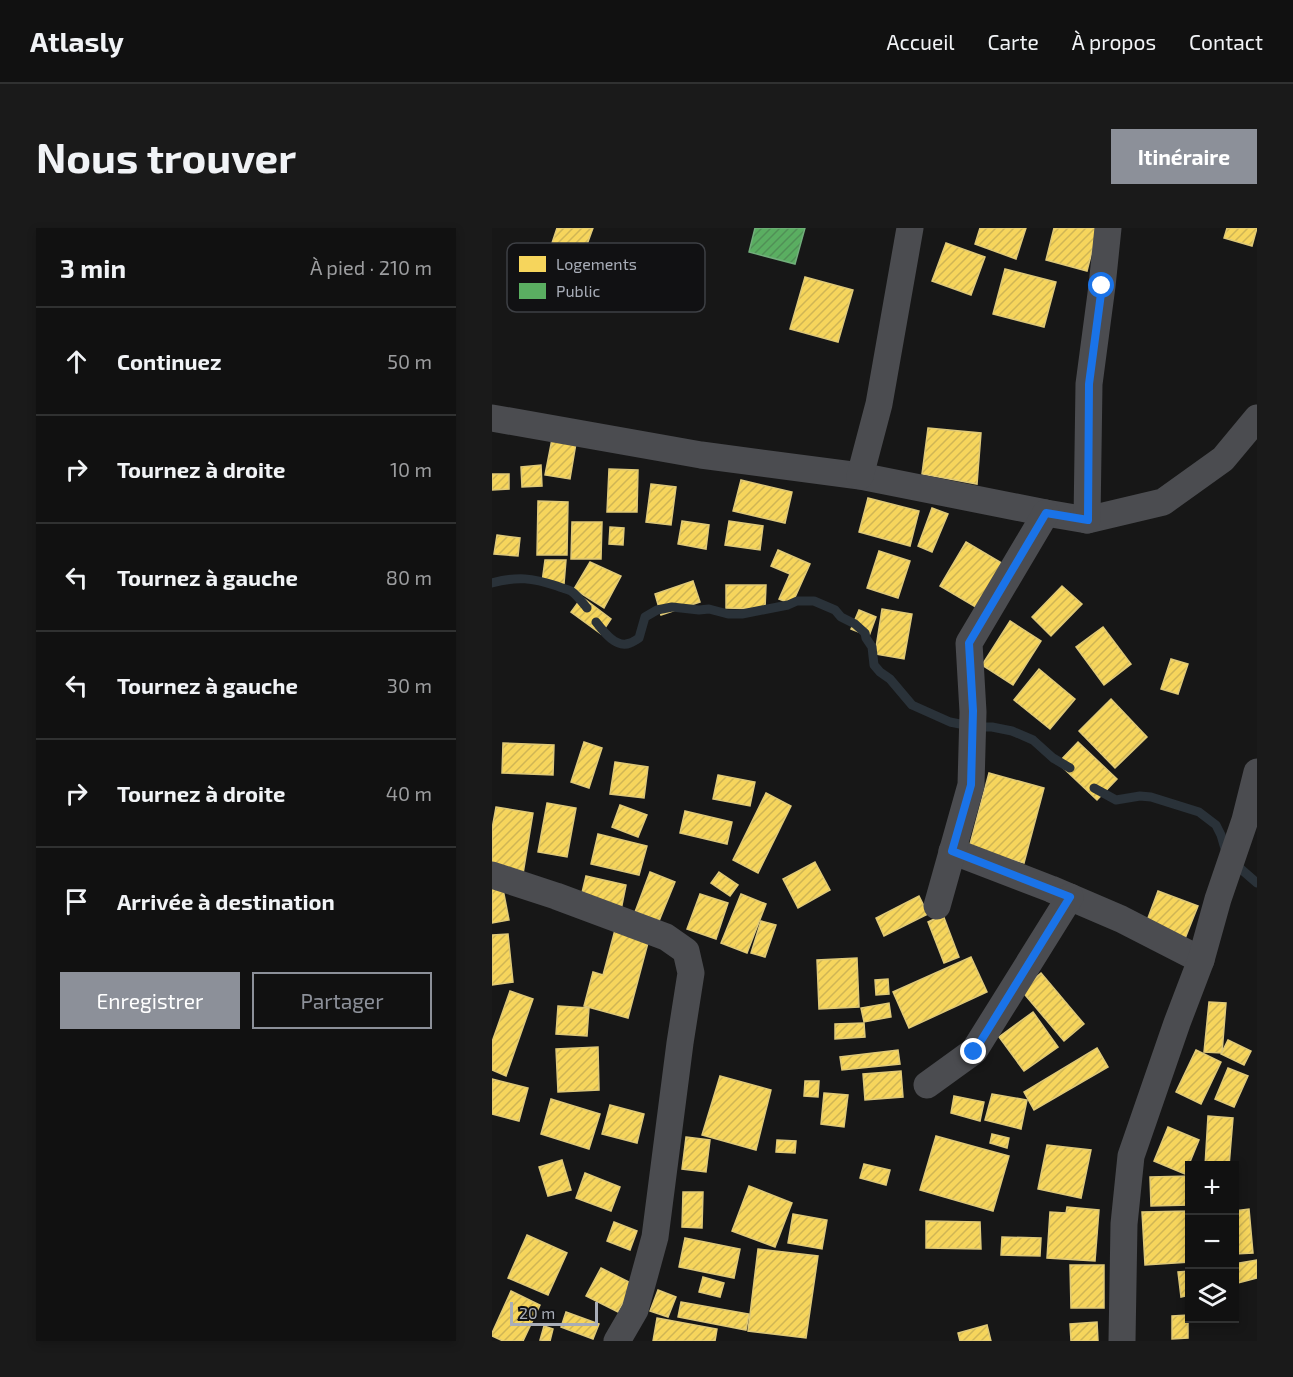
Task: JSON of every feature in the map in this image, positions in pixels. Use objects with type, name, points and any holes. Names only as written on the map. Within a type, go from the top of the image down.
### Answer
[{"type":"street","points":[[860,476],[879,404],[910,228]]},
{"type":"street","points":[[1088,520],[1089,384],[1108,228]]},
{"type":"street","points":[[492,418],[701,455],[860,476],[1088,520],[1163,502],[1223,459],[1257,418]]},
{"type":"street","points":[[937,906],[971,785],[973,711],[969,643],[1046,513]]},
{"type":"street","points":[[1122,1341],[1124,1224],[1131,1156],[1201,960],[1218,899],[1245,820],[1257,772]]},
{"type":"street","points":[[952,851],[1070,897],[1201,960]]},
{"type":"street","points":[[492,875],[666,937],[686,951],[691,973],[655,1237],[635,1310],[617,1341]]},
{"type":"street","points":[[927,1085],[974,1052],[1070,897]]},
{"type":"building: Logements","points":[[557,228],[593,228],[588,243],[552,243]]},
{"type":"building: Logements","points":[[980,228],[1026,228],[1016,259],[975,244]]},
{"type":"building: Logements","points":[[1054,228],[1098,228],[1087,271],[1046,260]]},
{"type":"building: Logements","points":[[1227,228],[1257,228],[1252,246],[1224,238]]},
{"type":"building: Logements","points":[[946,243],[985,257],[971,295],[932,281]]},
{"type":"building: Logements","points":[[1005,269],[1056,282],[1044,327],[993,314]]},
{"type":"building: Logements","points":[[805,277],[853,290],[838,342],[790,329]]},
{"type":"building: Logements","points":[[928,428],[981,433],[977,484],[922,474]]},
{"type":"building: Logements","points":[[552,439],[576,443],[570,479],[545,475]]},
{"type":"building: Logements","points":[[541,465],[542,486],[522,487],[521,467]]},
{"type":"building: Logements","points":[[609,469],[638,470],[637,512],[607,512]]},
{"type":"building: Logements","points":[[492,474],[509,474],[509,489],[492,490]]},
{"type":"building: Logements","points":[[741,480],[792,492],[785,523],[733,511]]},
{"type":"building: Logements","points":[[651,484],[676,487],[671,525],[646,522]]},
{"type":"building: Logements","points":[[868,498],[919,511],[910,546],[859,532]]},
{"type":"building: Logements","points":[[538,501],[568,502],[567,555],[537,555]]},
{"type":"building: Logements","points":[[932,508],[948,514],[932,552],[918,546]]},
{"type":"building: Logements","points":[[682,521],[709,525],[706,549],[678,544]]},
{"type":"building: Logements","points":[[729,521],[763,526],[760,550],[725,545]]},
{"type":"building: Logements","points":[[572,522],[602,522],[601,559],[571,559]]},
{"type":"building: Logements","points":[[610,527],[624,528],[623,545],[609,544]]},
{"type":"building: Logements","points":[[497,535],[520,538],[518,556],[494,554]]},
{"type":"building: Logements","points":[[966,542],[1005,565],[979,609],[940,586]]},
{"type":"building: Logements","points":[[778,550],[810,564],[792,604],[779,599],[790,574],[771,566]]},
{"type":"building: Logements","points":[[879,551],[910,561],[898,598],[867,588]]},
{"type":"building: Logements","points":[[545,560],[566,560],[564,584],[542,582]]},
{"type":"building: Logements","points":[[590,562],[621,576],[604,608],[574,589]]},
{"type":"building: Logements","points":[[693,581],[700,602],[661,615],[655,594]]},
{"type":"building: Logements","points":[[726,585],[766,585],[765,609],[726,608]]},
{"type":"building: Logements","points":[[1062,586],[1082,604],[1051,636],[1032,617]]},
{"type":"building: Logements","points":[[582,597],[611,619],[601,634],[571,612]]},
{"type":"building: Logements","points":[[882,609],[912,614],[904,659],[875,654]]},
{"type":"building: Logements","points":[[859,610],[876,617],[869,636],[851,629]]},
{"type":"building: Logements","points":[[1010,621],[1041,641],[1013,685],[982,665]]},
{"type":"building: Logements","points":[[1103,627],[1131,664],[1104,685],[1076,647]]},
{"type":"building: Logements","points":[[1171,659],[1188,664],[1178,694],[1161,689]]},
{"type":"building: Logements","points":[[1039,669],[1075,699],[1050,729],[1014,700]]},
{"type":"building: Logements","points":[[1111,699],[1147,737],[1115,768],[1079,731]]},
{"type":"building: Logements","points":[[584,742],[602,748],[589,788],[571,782]]},
{"type":"building: Logements","points":[[1078,742],[1117,779],[1097,800],[1058,763]]},
{"type":"building: Logements","points":[[503,743],[554,745],[553,775],[502,773]]},
{"type":"building: Logements","points":[[615,762],[648,767],[644,798],[610,794]]},
{"type":"building: Logements","points":[[989,773],[1044,788],[1024,863],[969,848]]},
{"type":"building: Logements","points":[[718,775],[755,782],[750,806],[713,799]]},
{"type":"building: Logements","points":[[766,793],[791,806],[758,873],[733,860]]},
{"type":"building: Logements","points":[[547,803],[576,808],[567,857],[538,852]]},
{"type":"building: Logements","points":[[620,805],[647,815],[638,837],[612,827]]},
{"type":"building: Logements","points":[[496,807],[533,813],[523,874],[492,869],[492,829]]},
{"type":"building: Logements","points":[[685,811],[732,822],[727,844],[680,833]]},
{"type":"building: Logements","points":[[598,834],[647,846],[639,875],[591,864]]},
{"type":"building: Logements","points":[[815,862],[830,890],[798,908],[783,879]]},
{"type":"building: Logements","points":[[650,872],[675,882],[659,921],[635,912]]},
{"type":"building: Logements","points":[[719,872],[738,885],[730,896],[711,883]]},
{"type":"building: Logements","points":[[586,876],[626,885],[621,910],[580,901]]},
{"type":"building: Logements","points":[[502,884],[509,920],[492,923],[492,886]]},
{"type":"building: Logements","points":[[1158,891],[1198,906],[1184,941],[1145,926]]},
{"type":"building: Logements","points":[[700,894],[728,903],[716,939],[687,929]]},
{"type":"building: Logements","points":[[741,894],[766,904],[747,953],[721,943]]},
{"type":"building: Logements","points":[[919,896],[928,914],[884,936],[876,918]]},
{"type":"building: Logements","points":[[943,915],[959,957],[944,963],[928,922]]},
{"type":"building: Logements","points":[[761,921],[776,925],[765,957],[751,953]]},
{"type":"building: Logements","points":[[615,930],[649,939],[628,1018],[584,1006],[593,972],[603,975]]},
{"type":"building: Logements","points":[[508,934],[513,982],[492,985],[492,935]]},
{"type":"building: Logements","points":[[971,957],[987,992],[909,1028],[893,992]]},
{"type":"building: Logements","points":[[857,958],[859,1007],[819,1009],[817,960]]},
{"type":"building: Logements","points":[[1041,973],[1084,1024],[1064,1041],[1021,990]]},
{"type":"building: Logements","points":[[888,979],[889,994],[876,995],[875,980]]},
{"type":"building: Logements","points":[[510,991],[533,999],[506,1076],[492,1070],[492,1042]]},
{"type":"building: Logements","points":[[1209,1002],[1226,1003],[1222,1053],[1204,1052]]},
{"type":"building: Logements","points":[[889,1003],[891,1017],[864,1022],[861,1008]]},
{"type":"building: Logements","points":[[558,1006],[589,1008],[587,1036],[556,1034]]},
{"type":"building: Logements","points":[[1033,1012],[1058,1047],[1024,1071],[999,1037]]},
{"type":"building: Logements","points":[[864,1023],[865,1037],[835,1039],[835,1024]]},
{"type":"building: Logements","points":[[1228,1040],[1251,1051],[1244,1065],[1221,1054]]},
{"type":"building: Logements","points":[[598,1047],[599,1090],[558,1092],[556,1049]]},
{"type":"building: Logements","points":[[1097,1048],[1108,1067],[1034,1110],[1024,1092]]},
{"type":"building: Logements","points":[[898,1050],[900,1064],[842,1070],[840,1057]]},
{"type":"building: Logements","points":[[1196,1050],[1221,1062],[1201,1104],[1176,1092]]},
{"type":"building: Logements","points":[[1228,1068],[1248,1076],[1234,1107],[1215,1099]]},
{"type":"building: Logements","points":[[901,1071],[903,1097],[865,1100],[863,1074]]},
{"type":"building: Logements","points":[[720,1076],[771,1090],[756,1150],[702,1135]]},
{"type":"building: Logements","points":[[492,1079],[528,1088],[519,1121],[492,1114]]},
{"type":"building: Logements","points":[[805,1081],[819,1081],[818,1097],[804,1096]]},
{"type":"building: Logements","points":[[824,1093],[848,1095],[844,1127],[821,1124]]},
{"type":"building: Logements","points":[[992,1094],[1027,1100],[1021,1129],[985,1120]]},
{"type":"building: Logements","points":[[954,1096],[984,1102],[980,1121],[951,1113]]},
{"type":"building: Logements","points":[[551,1099],[600,1114],[589,1149],[541,1134]]},
{"type":"building: Logements","points":[[610,1105],[644,1114],[637,1143],[602,1134]]},
{"type":"building: Logements","points":[[1208,1116],[1233,1118],[1229,1161],[1205,1161]]},
{"type":"building: Logements","points":[[1168,1127],[1199,1140],[1190,1161],[1185,1161],[1185,1174],[1154,1161]]},
{"type":"building: Logements","points":[[992,1134],[1009,1138],[1007,1148],[990,1143]]},
{"type":"building: Logements","points":[[936,1136],[1009,1156],[993,1211],[920,1190]]},
{"type":"building: Logements","points":[[686,1137],[710,1140],[706,1172],[682,1169]]},
{"type":"building: Logements","points":[[777,1140],[796,1141],[795,1153],[776,1152]]},
{"type":"building: Logements","points":[[1047,1145],[1091,1150],[1081,1198],[1038,1189]]},
{"type":"building: Logements","points":[[562,1160],[571,1190],[548,1196],[539,1167]]},
{"type":"building: Logements","points":[[864,1164],[890,1170],[886,1185],[860,1178]]},
{"type":"building: Logements","points":[[585,1173],[620,1187],[611,1211],[576,1198]]},
{"type":"building: Logements","points":[[1185,1176],[1185,1205],[1151,1206],[1150,1177]]},
{"type":"building: Logements","points":[[749,1186],[792,1203],[775,1247],[732,1231]]},
{"type":"building: Logements","points":[[683,1192],[703,1192],[702,1228],[682,1227]]},
{"type":"building: Logements","points":[[1067,1207],[1099,1210],[1095,1261],[1047,1258],[1050,1212],[1066,1213]]},
{"type":"building: Logements","points":[[1249,1209],[1253,1253],[1239,1254],[1239,1210]]},
{"type":"building: Logements","points":[[1185,1211],[1185,1262],[1145,1265],[1142,1212]]},
{"type":"building: Logements","points":[[793,1214],[827,1220],[822,1249],[788,1243]]},
{"type":"building: Logements","points":[[926,1221],[980,1222],[981,1249],[926,1248]]},
{"type":"building: Logements","points":[[614,1222],[637,1231],[630,1250],[607,1241]]},
{"type":"building: Logements","points":[[527,1235],[567,1253],[548,1295],[508,1278]]},
{"type":"building: Logements","points":[[1002,1237],[1041,1238],[1040,1256],[1001,1255]]},
{"type":"building: Logements","points":[[685,1238],[740,1249],[734,1278],[679,1267]]},
{"type":"building: Logements","points":[[758,1249],[818,1256],[806,1338],[748,1331]]},
{"type":"building: Logements","points":[[1257,1260],[1257,1278],[1239,1283],[1239,1263]]},
{"type":"building: Logements","points":[[1070,1265],[1104,1265],[1104,1308],[1071,1308]]},
{"type":"building: Logements","points":[[601,1268],[633,1284],[618,1312],[586,1296]]},
{"type":"building: Logements","points":[[1185,1271],[1185,1296],[1181,1297],[1178,1272]]},
{"type":"building: Logements","points":[[703,1277],[724,1283],[720,1297],[699,1292]]},
{"type":"building: Logements","points":[[658,1290],[676,1297],[668,1317],[650,1311]]},
{"type":"building: Logements","points":[[511,1291],[540,1305],[523,1341],[503,1341],[492,1336]]},
{"type":"building: Logements","points":[[681,1302],[749,1314],[746,1330],[678,1317]]},
{"type":"building: Logements","points":[[566,1312],[599,1324],[593,1339],[561,1327]]},
{"type":"building: Logements","points":[[1185,1315],[1185,1323],[1188,1323],[1188,1338],[1172,1339],[1172,1316]]},
{"type":"building: Logements","points":[[657,1318],[717,1329],[715,1341],[653,1341]]},
{"type":"building: Logements","points":[[1097,1322],[1098,1341],[1071,1341],[1070,1324]]},
{"type":"building: Logements","points":[[987,1325],[991,1341],[960,1341],[958,1333]]},
{"type":"building: Logements","points":[[544,1326],[553,1329],[550,1341],[540,1340]]},
{"type":"building: Public","points":[[755,228],[805,228],[795,264],[749,252]]},
{"type":"waterway","points":[[492,583],[510,579],[548,583],[571,591],[587,608]]},
{"type":"waterway","points":[[596,622],[610,638],[620,644],[625,644],[639,638],[645,617],[657,610],[672,607],[742,614],[788,605],[797,601],[814,601],[835,610],[841,617],[855,624],[865,633],[872,647],[874,665],[890,679],[912,705],[950,722],[1012,731],[1033,740],[1053,758],[1070,768]]},
{"type":"waterway","points":[[1094,788],[1116,800],[1140,796],[1151,797],[1199,812],[1216,825],[1226,852]]},
{"type":"waterway","points":[[1234,863],[1257,883]]},
{"type":"route","points":[[974,1052],[1070,897],[952,851],[971,785],[973,711],[969,643],[1046,513],[1088,520],[1089,384],[1102,286]]}]
